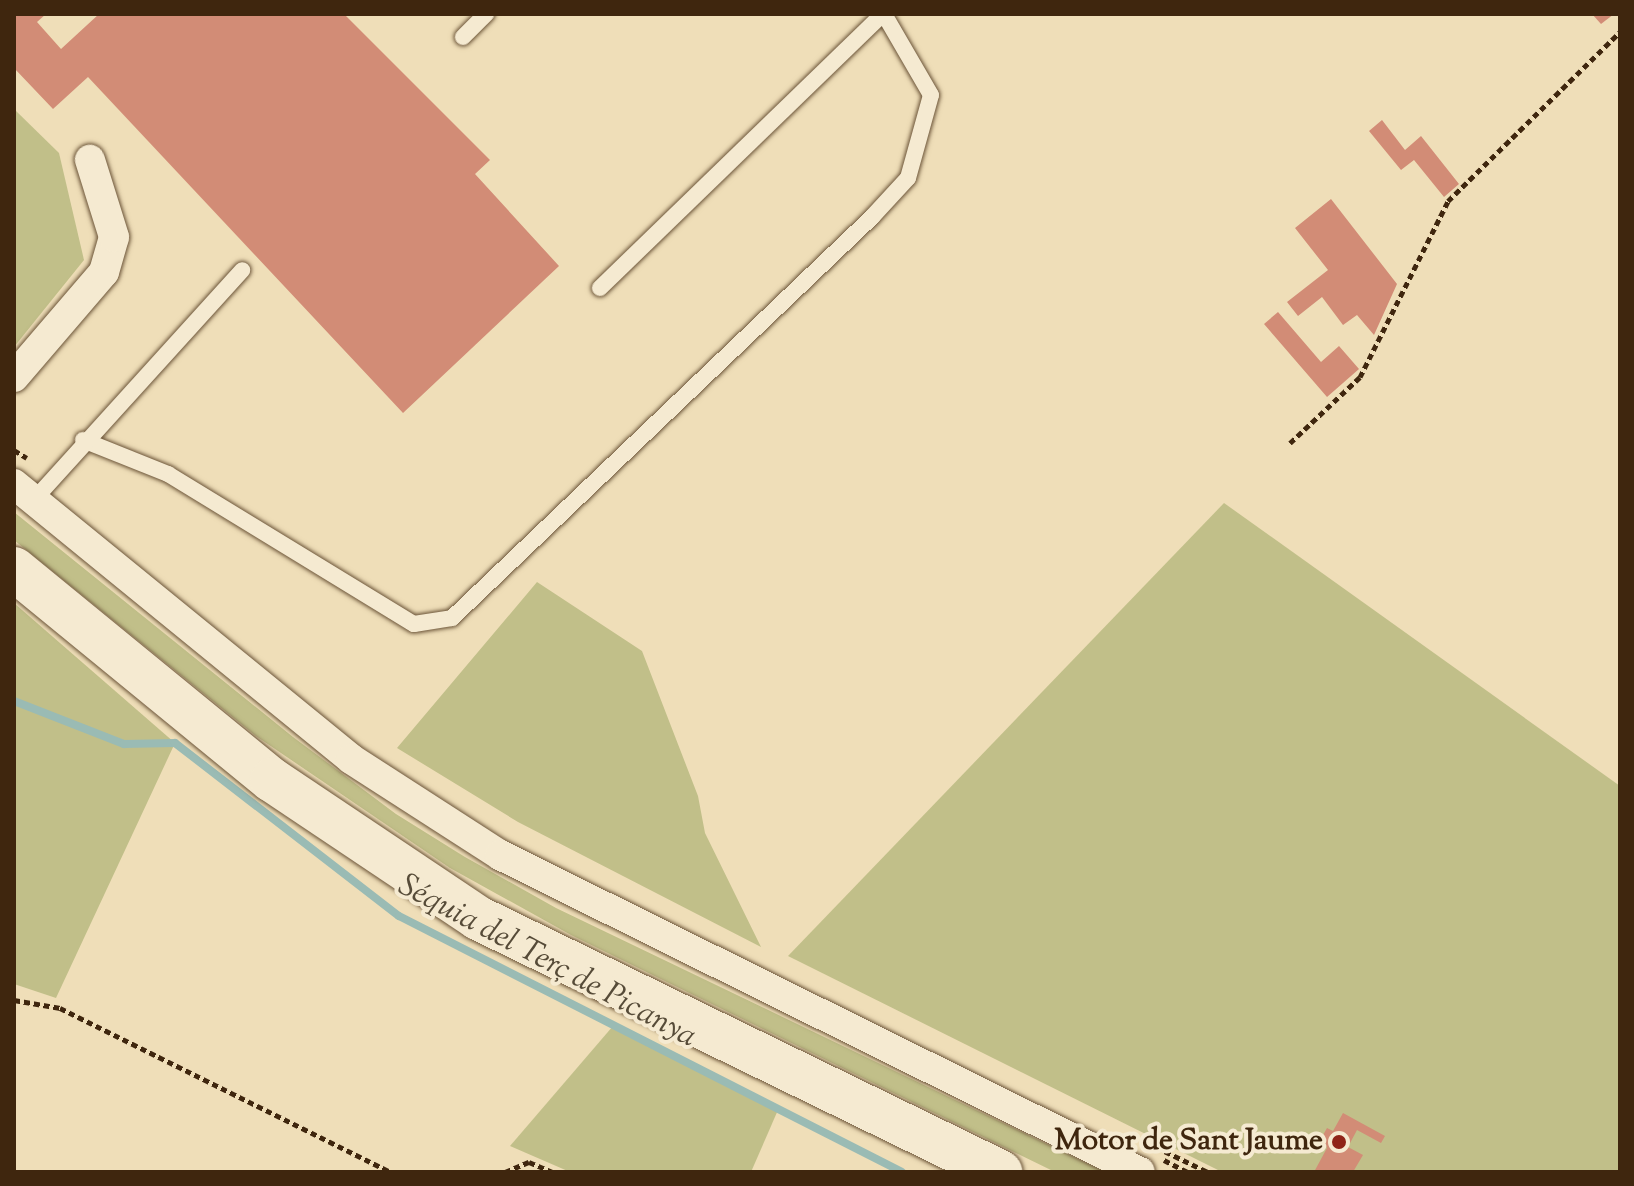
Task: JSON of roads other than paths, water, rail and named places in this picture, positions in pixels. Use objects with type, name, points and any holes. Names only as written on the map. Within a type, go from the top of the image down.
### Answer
[{"type":"main road","points":[[14,569],[272,780],[478,918],[1000,1172]]},
{"type":"street","points":[[14,377],[104,272],[114,237],[90,160]]},
{"type":"street","points":[[23,493],[351,759],[500,855],[1140,1172]]},
{"type":"lane","points":[[463,37],[486,14]]},
{"type":"lane","points":[[83,440],[168,474],[414,624],[452,618],[908,178],[931,95],[884,14],[600,288]]},
{"type":"lane","points":[[23,493],[83,440],[242,270]]},
{"type":"waterway","name":"Séquia del Terç de Picanya","points":[[14,701],[124,744],[175,743],[399,916],[902,1172]]},
{"type":"place","name":"Motor de Sant Jaume","points":[[1339,1142]]}]
